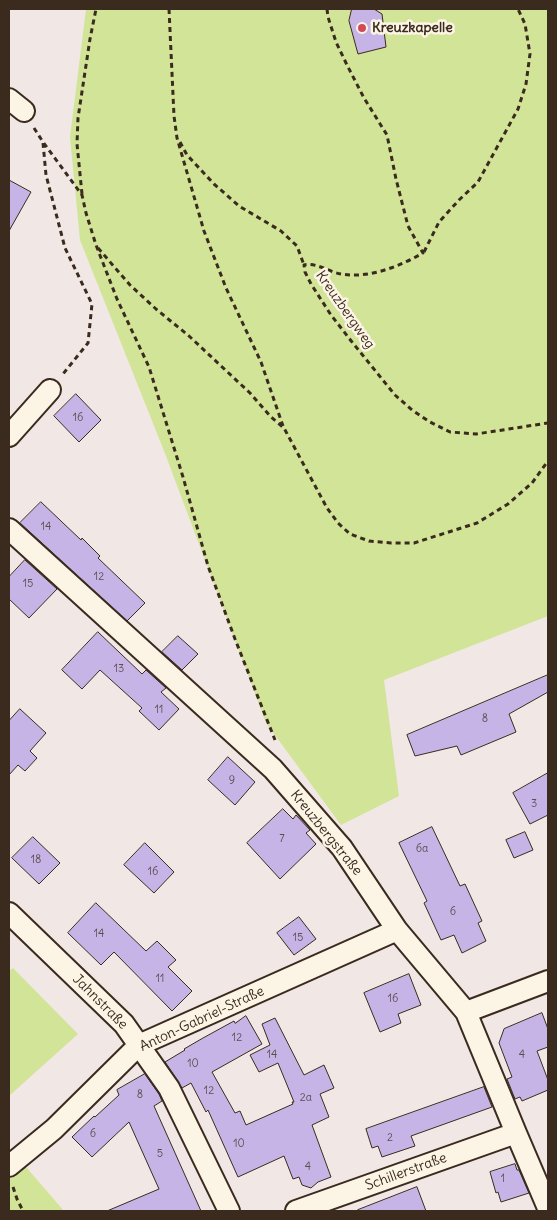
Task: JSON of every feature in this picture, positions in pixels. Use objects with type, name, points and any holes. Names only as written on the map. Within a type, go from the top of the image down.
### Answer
[{"type":"street","points":[[9,436],[50,390]]},
{"type":"street","name":"Kreuzbergstraße","points":[[9,529],[273,769],[342,848],[397,930],[466,1012],[548,1208]]},
{"type":"street","name":"Jahnstraße","points":[[9,913],[124,1024],[170,1088],[229,1211]]},
{"type":"street","name":"Anton-Gabriel-Straße","points":[[10,1173],[139,1045],[397,930]]},
{"type":"street","points":[[466,1012],[548,981]]},
{"type":"street","name":"Schillerstraße","points":[[296,1211],[516,1133]]},
{"type":"path","points":[[96,9],[78,118],[77,144],[82,195],[86,213],[117,299],[148,368],[183,477],[208,566],[275,739],[273,769]]},
{"type":"path","points":[[169,9],[174,116],[177,138],[204,231],[226,288],[260,362],[284,428],[327,508],[338,523],[350,534],[369,541],[414,543],[477,523],[508,504],[532,483],[548,461]]},
{"type":"path","points":[[327,9],[336,42],[364,98],[386,135],[408,226],[423,253]]},
{"type":"path","points":[[423,253],[439,222],[478,182],[518,109],[526,84],[530,54],[525,24],[518,9]]},
{"type":"path","points":[[16,105],[82,195]]},
{"type":"path","points":[[177,138],[214,184],[239,206],[280,231],[297,246],[304,265]]},
{"type":"path","points":[[43,142],[46,175],[66,248],[92,304],[88,343],[50,390]]},
{"type":"path","points":[[96,245],[130,285],[203,348],[284,428]]},
{"type":"path","name":"Kreuzbergweg","points":[[423,253],[404,264],[360,275],[341,274],[310,264],[304,265],[311,284],[352,342],[396,395],[412,410],[430,422],[450,432],[476,434],[548,423]]},
{"type":"path","points":[[10,1173],[17,1199],[23,1211]]},
{"type":"green space","points":[[86,9],[548,9],[548,616],[384,680],[399,796],[341,825],[266,723],[166,456],[80,240],[70,137]]},
{"type":"green space","points":[[13,968],[78,1034],[9,1096],[9,971]]},
{"type":"green space","points":[[20,1160],[64,1211],[9,1211],[9,1170]]},
{"type":"building","points":[[352,9],[374,9],[382,14],[386,47],[358,54],[349,21]]},
{"type":"building","points":[[9,180],[31,192],[9,231]]},
{"type":"building","points":[[76,394],[101,420],[79,442],[54,416]]},
{"type":"building","points":[[41,502],[81,540],[82,538],[100,556],[98,558],[145,603],[127,621],[20,523]]},
{"type":"building","points":[[25,560],[57,589],[29,618],[9,599],[9,577]]},
{"type":"building","points":[[98,632],[142,674],[146,670],[166,688],[161,692],[179,709],[159,730],[139,711],[142,708],[100,670],[82,689],[62,670]]},
{"type":"building","points":[[178,636],[198,654],[182,670],[162,652]]},
{"type":"building","points":[[548,675],[548,692],[509,714],[516,732],[461,755],[457,746],[415,756],[407,735]]},
{"type":"building","points":[[20,709],[46,733],[30,751],[37,758],[25,771],[18,765],[9,775],[9,721]]},
{"type":"building","points":[[228,757],[255,782],[235,805],[208,780]]},
{"type":"building","points":[[548,773],[548,815],[530,824],[513,793]]},
{"type":"building","points":[[283,809],[293,819],[296,815],[310,830],[306,833],[316,844],[280,879],[247,843]]},
{"type":"building","points":[[432,827],[460,886],[465,884],[482,921],[478,923],[486,941],[462,953],[454,935],[441,940],[424,903],[427,901],[399,843]]},
{"type":"building","points":[[525,832],[533,850],[514,858],[506,840]]},
{"type":"building","points":[[33,837],[60,863],[39,884],[12,858]]},
{"type":"building","points":[[145,843],[174,872],[154,893],[124,865]]},
{"type":"building","points":[[96,903],[146,951],[157,941],[176,960],[168,967],[192,991],[172,1011],[114,952],[101,965],[68,933]]},
{"type":"building","points":[[299,917],[316,939],[294,955],[277,933]]},
{"type":"building","points":[[409,974],[421,1005],[398,1014],[401,1023],[380,1032],[364,993]]},
{"type":"building","points":[[542,1013],[548,1029],[548,1047],[537,1051],[548,1080],[548,1090],[522,1101],[520,1097],[515,1099],[507,1079],[512,1077],[499,1043],[504,1029]]},
{"type":"building","points":[[246,1016],[262,1044],[212,1072],[235,1113],[240,1111],[246,1125],[294,1102],[278,1063],[259,1072],[250,1055],[270,1045],[262,1024],[275,1018],[304,1075],[324,1065],[334,1088],[320,1094],[329,1117],[312,1125],[331,1177],[318,1182],[311,1188],[302,1185],[299,1177],[293,1179],[284,1156],[238,1177],[208,1110],[206,1112],[191,1083],[182,1088],[165,1062],[203,1038]]},
{"type":"building","points":[[145,1074],[162,1101],[154,1106],[201,1211],[107,1211],[159,1189],[129,1122],[92,1157],[72,1137],[119,1095],[117,1090]]},
{"type":"building","points":[[484,1087],[492,1107],[411,1136],[415,1146],[382,1157],[378,1146],[372,1148],[366,1129]]},
{"type":"building","points":[[515,1164],[529,1193],[501,1202],[498,1192],[496,1193],[490,1172]]},
{"type":"building","points":[[417,1187],[426,1211],[358,1210]]},
{"type":"place","name":"Kreuzkapelle","points":[[362,28]]}]
